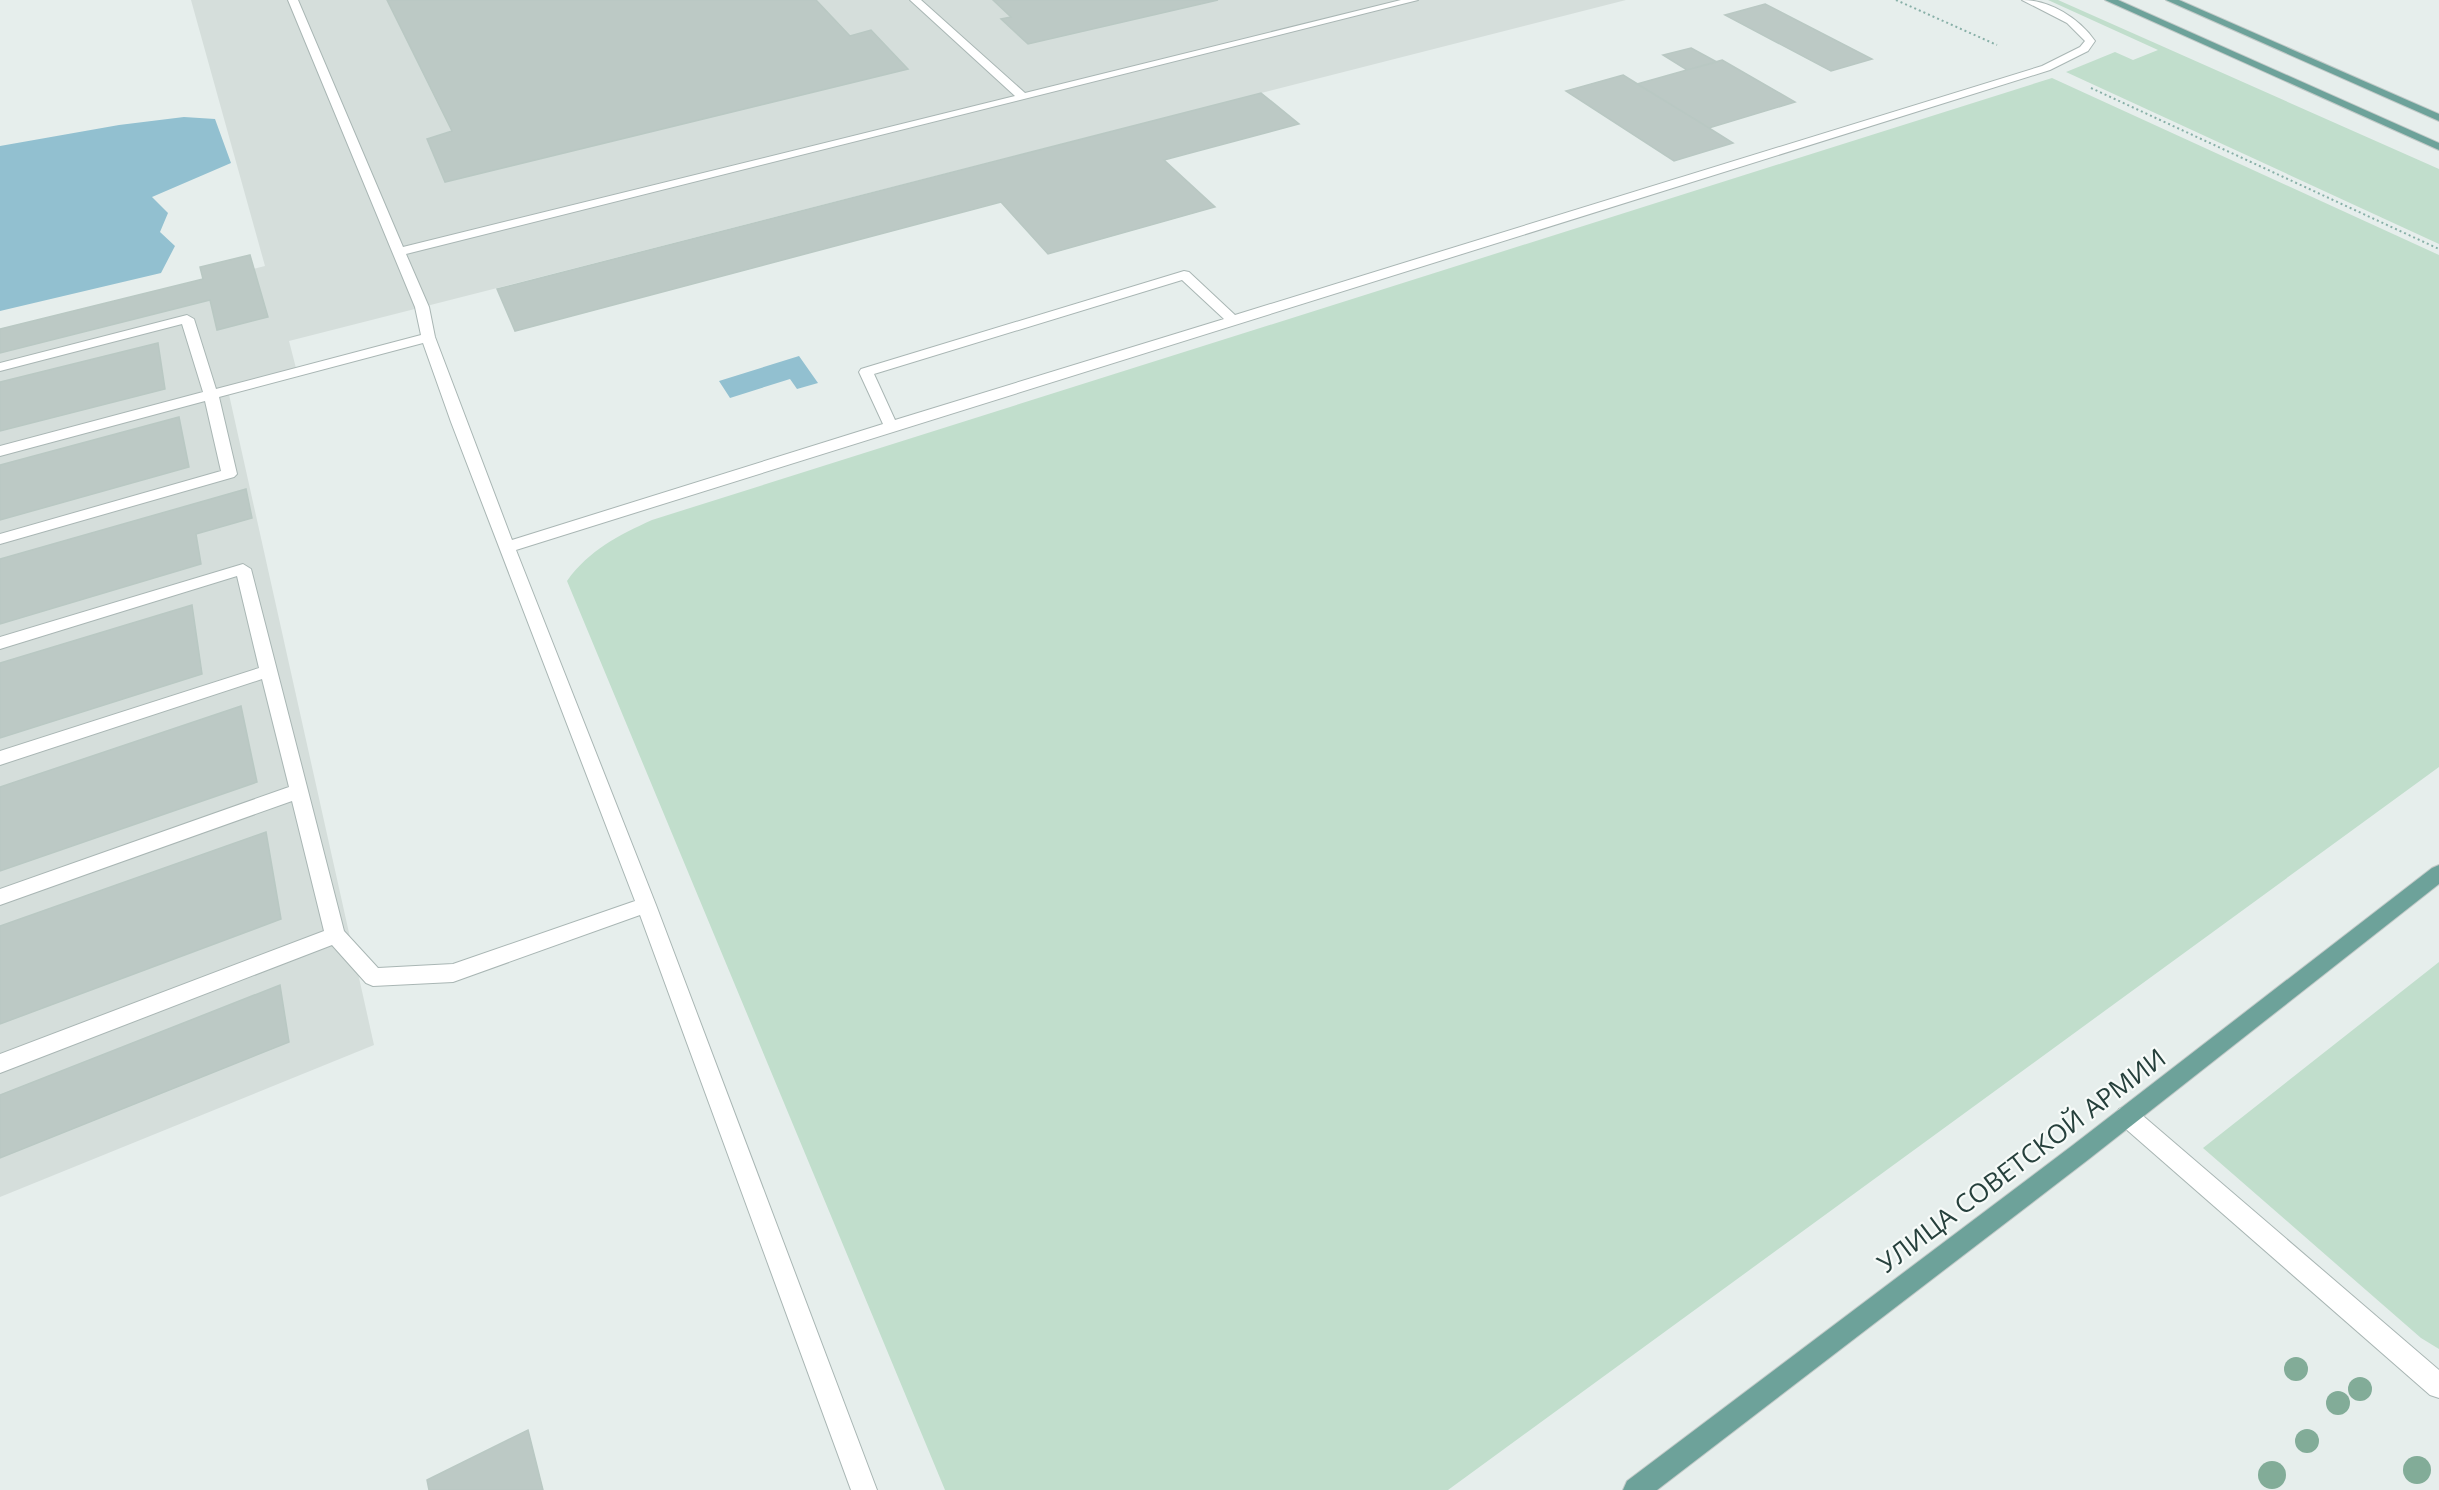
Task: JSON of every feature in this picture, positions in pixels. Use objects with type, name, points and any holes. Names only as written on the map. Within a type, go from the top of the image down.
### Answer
[{"type":"main road","points":[[2110,0],[2439,147]]},
{"type":"main road","points":[[2171,0],[2439,118]]},
{"type":"main road","name":"УЛИЦА СОВЕТСКОЙ АРМИИ","points":[[1636,1490],[2127,1116],[2439,873]]},
{"type":"lane","points":[[293,0],[423,307],[428,337],[646,905],[864,1490]]},
{"type":"lane","points":[[915,0],[1023,97]]},
{"type":"lane","points":[[399,252],[1413,0]]},
{"type":"lane","points":[[507,547],[1231,318],[2046,68],[2084,49],[2090,41],[2084,30],[2067,19],[2027,0]]},
{"type":"lane","points":[[891,426],[866,372],[1184,275],[1231,318]]},
{"type":"lane","points":[[0,367],[187,319],[211,395],[229,474],[0,539]]},
{"type":"lane","points":[[0,451],[428,337]]},
{"type":"lane","points":[[0,643],[243,569],[334,935],[373,977],[453,973],[646,905]]},
{"type":"lane","points":[[0,758],[268,671]]},
{"type":"lane","points":[[0,897],[299,791]]},
{"type":"lane","points":[[0,1064],[334,935]]},
{"type":"lane","points":[[2127,1116],[2439,1386]]},
{"type":"path","points":[[1896,0],[2439,249]]},
{"type":"shaded area","points":[[191,0],[1626,0],[289,341],[297,372],[228,390],[374,1045],[0,1197],[0,331],[265,266]]},
{"type":"green space","points":[[2048,0],[2058,0],[2439,169],[2439,244],[2066,72],[2115,52],[2133,60],[2158,50]]},
{"type":"green space","points":[[2052,78],[2439,255],[2439,767],[1448,1490],[945,1490],[567,581],[585,560],[605,544],[652,520]]},
{"type":"green space","points":[[2439,962],[2439,1349],[2421,1338],[2203,1148]]},
{"type":"water","points":[[184,117],[215,119],[231,163],[152,197],[168,213],[160,232],[175,246],[161,273],[0,311],[0,146],[119,125]]},
{"type":"water","points":[[799,356],[818,383],[797,389],[790,379],[730,398],[719,381]]},
{"type":"building","points":[[387,0],[816,0],[850,36],[871,30],[908,69],[445,182],[427,139],[452,131]]},
{"type":"building","points":[[993,0],[1218,0],[1028,44],[1001,19],[1011,17]]},
{"type":"building","points":[[1765,4],[1872,59],[1831,71],[1725,15]]},
{"type":"building","points":[[1691,48],[1717,62],[1687,70],[1663,55]]},
{"type":"building","points":[[1722,60],[1795,102],[1709,128],[1637,84]]},
{"type":"building","points":[[1623,75],[1733,143],[1674,161],[1566,91]]},
{"type":"building","points":[[1261,93],[1299,124],[1164,160],[1215,207],[1048,254],[1001,202],[515,331],[497,289]]},
{"type":"building","points":[[250,255],[268,317],[217,330],[210,300],[0,353],[0,329],[203,279],[200,267]]},
{"type":"building","points":[[158,343],[165,389],[0,431],[0,382]]},
{"type":"building","points":[[179,417],[189,467],[0,520],[0,465]]},
{"type":"building","points":[[246,489],[252,518],[196,534],[201,564],[0,624],[0,559]]},
{"type":"building","points":[[192,605],[202,674],[0,738],[0,663]]},
{"type":"building","points":[[241,706],[257,782],[0,871],[0,787]]},
{"type":"building","points":[[266,832],[281,919],[0,1024],[0,926]]},
{"type":"building","points":[[280,985],[289,1042],[0,1158],[0,1095]]},
{"type":"building","points":[[528,1430],[543,1490],[429,1490],[427,1480]]}]
